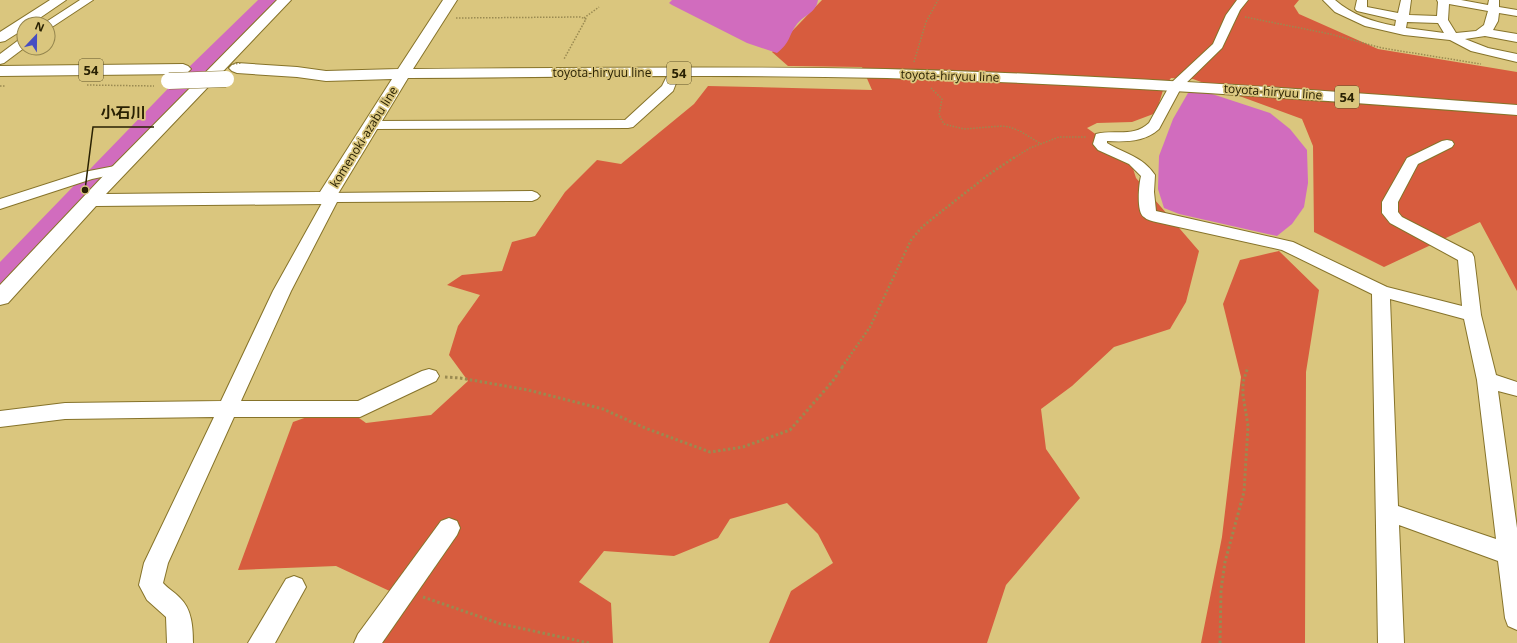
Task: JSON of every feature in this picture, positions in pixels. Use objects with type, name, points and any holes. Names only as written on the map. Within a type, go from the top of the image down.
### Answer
[{"type":"main road","points":[[0,38],[59,0]]},
{"type":"main road","points":[[0,298],[91,200],[116,170],[284,0]]},
{"type":"main road","name":"komenoki-azabu line","points":[[91,200],[326,198],[373,125],[402,74],[450,0]]},
{"type":"main road","name":"54","points":[[0,70],[183,69],[232,74]]},
{"type":"main road","name":"toyota-hiryuu line","points":[[232,74],[350,77],[381,74],[772,72],[955,76],[1176,86],[1517,110]]},
{"type":"main road","name":"54","points":[[4,84],[110,82],[164,83],[232,74]]},
{"type":"street","points":[[56,20],[88,0]]},
{"type":"street","points":[[1243,0],[1234,9],[1216,47],[1176,86],[1153,127],[1145,133],[1134,136],[1101,137],[1100,144],[1103,147],[1134,161],[1148,175],[1146,192],[1149,214],[1156,217],[1287,246],[1381,291],[1472,315]]},
{"type":"street","points":[[1328,0],[1334,6],[1369,23],[1416,34],[1453,37],[1473,35],[1491,17],[1517,14]]},
{"type":"street","points":[[1362,0],[1361,9],[1404,10]]},
{"type":"street","points":[[1378,0],[1377,5],[1442,20]]},
{"type":"street","points":[[1517,30],[1491,17],[1443,0],[1442,20],[1453,37],[1465,45],[1476,49],[1517,58]]},
{"type":"street","points":[[1400,31],[1404,10]]},
{"type":"street","points":[[1491,17],[1517,22]]},
{"type":"street","points":[[1491,17],[1517,38]]},
{"type":"street","points":[[0,60],[16,48]]},
{"type":"street","points":[[373,125],[628,124],[668,88],[674,73]]},
{"type":"street","points":[[1447,144],[1412,161],[1390,202],[1390,213],[1396,220],[1466,257],[1472,315],[1487,380],[1512,556],[1517,618]]},
{"type":"street","points":[[0,204],[89,174],[116,170]]},
{"type":"street","points":[[326,198],[532,196]]},
{"type":"street","points":[[180,643],[181,625],[173,606],[159,597],[151,585],[156,563],[282,291],[330,202],[326,198]]},
{"type":"street","points":[[1381,291],[1391,643]]},
{"type":"street","points":[[0,419],[65,412],[228,409],[360,410],[429,376]]},
{"type":"street","points":[[1487,380],[1517,389]]},
{"type":"street","points":[[1388,512],[1512,556]]},
{"type":"street","points":[[367,643],[449,528]]},
{"type":"street","points":[[261,643],[294,587]]},
{"type":"path","points":[[913,66],[924,25],[932,8],[938,0]]},
{"type":"path","points":[[439,17],[584,18],[599,7]]},
{"type":"path","points":[[1232,15],[1330,34],[1382,48],[1488,65]]},
{"type":"path","points":[[558,73],[568,51],[586,19],[584,18]]},
{"type":"path","points":[[80,85],[164,83]]},
{"type":"path","points":[[0,86],[4,84]]},
{"type":"path","points":[[931,88],[942,99],[939,115],[944,124],[964,129],[1002,126],[1009,127],[1020,131],[1042,144]]},
{"type":"path","points":[[429,376],[460,378],[505,386],[603,409],[645,428],[710,452],[743,447],[790,430],[832,382],[870,327],[911,240],[923,226],[994,171],[1030,148],[1059,137],[1101,137]]},
{"type":"path","points":[[1220,643],[1221,590],[1225,562],[1244,492],[1248,426],[1242,395],[1243,382],[1248,367]]},
{"type":"path","points":[[404,591],[501,624],[589,643]]},
{"type":"shaded area","points":[[672,0],[818,0],[815,8],[797,24],[787,42],[777,53],[747,43],[672,5],[669,3]]},
{"type":"shaded area","points":[[822,0],[1299,0],[1294,6],[1299,14],[1378,49],[1517,72],[1517,291],[1480,222],[1384,267],[1314,232],[1313,146],[1302,119],[1193,79],[1171,78],[1164,87],[1156,113],[1132,122],[1097,123],[1087,128],[1130,159],[1136,178],[1199,251],[1186,302],[1170,329],[1114,347],[1072,386],[1041,409],[1046,449],[1080,498],[1006,585],[987,643],[769,643],[791,591],[833,563],[818,534],[787,503],[730,519],[718,538],[674,556],[604,551],[579,582],[611,603],[613,643],[382,643],[411,601],[336,566],[238,570],[293,422],[341,405],[366,423],[431,415],[468,381],[449,355],[458,326],[480,295],[447,285],[462,275],[502,271],[512,242],[535,236],[565,192],[597,160],[621,164],[694,104],[708,86],[872,90],[862,67],[788,66],[772,52]]},
{"type":"shaded area","points":[[1206,92],[1270,113],[1290,129],[1307,150],[1308,183],[1304,207],[1292,224],[1277,236],[1179,214],[1164,208],[1158,189],[1159,156],[1173,119],[1188,93]]},
{"type":"shaded area","points":[[1279,251],[1319,290],[1306,372],[1305,643],[1201,643],[1222,537],[1241,377],[1223,304],[1240,260]]},
{"type":"waterway","points":[[0,279],[195,74],[269,0]]},
{"type":"place","name":"小石川","points":[[85,190]]}]
